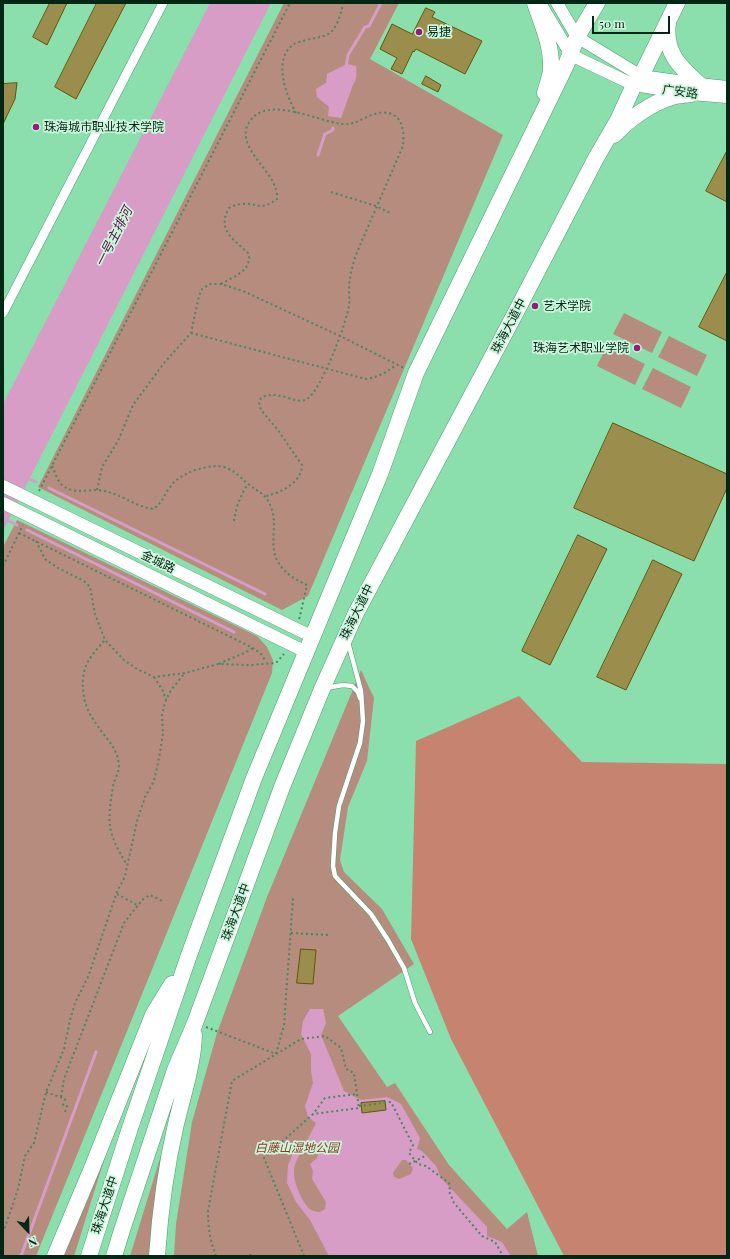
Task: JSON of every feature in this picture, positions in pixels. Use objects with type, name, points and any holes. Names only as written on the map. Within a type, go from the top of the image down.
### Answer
[{"type":"highway","points":[[535,3],[547,39],[551,68],[535,129]]},
{"type":"highway","name":"珠海大道中","points":[[89,1256],[189,955],[254,778],[380,474],[416,373],[571,55],[577,37],[597,3]]},
{"type":"highway","name":"珠海大道中","points":[[114,1256],[175,1070],[195,1023],[282,787],[322,689],[347,633],[356,613],[512,321],[596,158],[618,120],[677,3]]},
{"type":"highway","points":[[596,158],[622,126],[658,102],[695,89],[685,71],[672,53],[668,44],[667,34],[669,18]]},
{"type":"highway","points":[[55,1256],[90,1175],[153,1015],[189,955]]},
{"type":"highway","points":[[158,1256],[163,1195],[176,1124],[193,1053],[195,1023]]},
{"type":"street","points":[[3,313],[162,3]]},
{"type":"street","points":[[540,3],[571,55],[638,80]]},
{"type":"street","points":[[557,3],[577,37],[638,80]]},
{"type":"street","name":"广安路","points":[[638,80],[695,89],[727,97]]},
{"type":"street","name":"广安路","points":[[695,89],[727,87]]},
{"type":"street","name":"金城路","points":[[3,486],[313,637]]},
{"type":"street","name":"金城路","points":[[3,503],[306,652]]},
{"type":"lane","points":[[347,633],[351,655],[361,691],[363,721],[360,743],[340,806],[335,833],[333,866],[335,876],[371,914],[388,940],[404,968],[415,1003],[430,1032]]},
{"type":"lane","points":[[322,689],[343,685],[352,686],[358,692],[361,701]]},
{"type":"path","points":[[34,501],[290,3]]},
{"type":"path","points":[[296,112],[289,100],[284,85],[283,69],[286,53],[294,44],[324,37],[335,28],[340,16],[342,3]]},
{"type":"path","points":[[221,284],[246,268],[250,262],[249,254],[237,244],[227,232],[224,223],[225,214],[229,208],[244,204],[259,207],[270,205],[277,200],[277,191],[272,181],[245,140],[245,128],[251,119],[260,113],[272,109],[296,112],[343,125],[382,112],[392,114],[398,120],[402,127],[404,137],[403,146],[355,257],[350,275],[349,305],[346,318],[325,373],[314,394],[306,400],[300,401],[273,394],[267,394],[261,398],[259,403],[261,410],[278,430],[302,465],[302,471],[298,478],[282,491],[266,496]]},
{"type":"path","points":[[331,192],[376,206],[392,214]]},
{"type":"path","points":[[97,490],[102,467],[118,441],[133,405],[160,369],[191,332],[199,296],[202,289],[210,284],[221,284],[243,291],[416,373]]},
{"type":"path","points":[[191,332],[366,379],[377,377],[387,372],[396,364]]},
{"type":"path","points":[[52,466],[62,486],[76,491],[97,490],[118,496],[136,505],[153,509],[178,479],[203,468],[215,467],[228,469],[240,477],[266,496],[272,511],[272,542],[275,557],[280,567],[290,576],[307,585],[297,630]]},
{"type":"path","points":[[234,521],[236,507],[240,496],[248,484]]},
{"type":"path","points":[[3,566],[28,515]]},
{"type":"path","points":[[19,534],[253,648],[261,654],[267,663]]},
{"type":"path","points":[[36,542],[45,558],[58,568],[84,581],[90,587],[95,614],[105,640],[124,660],[137,669],[154,676],[185,673],[218,664],[253,648]]},
{"type":"path","points":[[41,552],[42,545]]},
{"type":"path","points":[[105,640],[88,660],[84,675],[85,702],[90,716],[112,743],[117,756],[119,767],[114,783],[109,822],[111,836],[128,866]]},
{"type":"path","points":[[218,664],[250,665],[276,663]]},
{"type":"path","points":[[3,1233],[18,1189],[25,1156],[34,1143],[46,1092],[64,1048],[75,1003],[88,977],[117,894],[125,876],[137,821],[145,797],[154,782],[160,758],[163,734],[162,714],[166,700],[171,690],[185,673]]},
{"type":"path","points":[[154,676],[161,687],[166,700]]},
{"type":"path","points":[[117,894],[137,905]]},
{"type":"path","points":[[61,1097],[64,1079],[124,923],[137,905],[150,895],[162,901]]},
{"type":"path","points":[[276,1054],[284,1025],[293,898]]},
{"type":"path","points":[[290,933],[329,935]]},
{"type":"path","points":[[195,1023],[276,1054]]},
{"type":"path","points":[[216,1256],[208,1228],[208,1211],[232,1081],[301,1039],[325,1036],[341,1048],[346,1069],[354,1073],[359,1106]]},
{"type":"path","points":[[46,1092],[65,1099],[63,1105],[68,1106],[65,1112]]},
{"type":"path","points":[[304,1256],[264,1158],[313,1114],[325,1098],[357,1094]]},
{"type":"path","points":[[313,1114],[391,1102],[413,1145],[409,1153],[418,1164],[426,1166],[449,1184],[449,1191],[454,1203],[482,1236],[495,1242],[503,1256]]},
{"type":"path","points":[[409,1164],[425,1156]]},
{"type":"path","points":[[250,1256],[251,1252]]},
{"type":"green space","points":[[284,3],[399,3],[370,59],[503,135],[308,596],[282,610],[38,487]]},
{"type":"green space","points":[[624,313],[662,332],[652,353],[613,334]]},
{"type":"green space","points":[[669,336],[707,355],[697,376],[658,357]]},
{"type":"green space","points":[[607,345],[645,364],[635,385],[597,366]]},
{"type":"green space","points":[[653,368],[691,387],[681,408],[642,389]]},
{"type":"green space","points":[[17,520],[257,636],[267,647],[273,660],[272,673],[36,1256],[3,1256],[3,547]]},
{"type":"green space","name":"白藤山湿地公园","points":[[361,670],[374,698],[367,761],[348,807],[340,860],[344,872],[382,909],[414,964],[338,1016],[387,1087],[395,1083],[449,1165],[507,1229],[527,1212],[538,1256],[174,1256],[176,1224],[192,1122],[217,1033],[267,897]]},
{"type":"green space","points":[[162,1152],[150,1256],[130,1256]]},
{"type":"green space","points":[[106,1154],[74,1256],[63,1256]]},
{"type":"shaded area","points":[[519,696],[582,762],[727,764],[727,1256],[564,1256],[451,1039],[411,939],[416,741]]},
{"type":"water","name":"一号主排河","points":[[210,3],[271,3],[3,531],[3,404]]},
{"type":"water","points":[[347,64],[356,66],[357,73],[355,80],[341,118],[328,116],[329,107],[317,97],[316,89],[326,83],[327,74]]},
{"type":"water","points":[[310,1009],[323,1009],[326,1023],[321,1035],[344,1091],[361,1100],[387,1097],[401,1104],[420,1138],[417,1149],[422,1151],[436,1166],[441,1178],[487,1227],[487,1236],[502,1242],[511,1256],[329,1256],[310,1220],[296,1202],[287,1183],[288,1165],[294,1151],[308,1139],[316,1123],[308,1117],[305,1106],[313,1083],[311,1054],[301,1034],[303,1021]],"holes":[[[307,1146],[315,1146],[319,1150],[317,1158],[310,1164],[313,1171],[312,1179],[326,1202],[325,1209],[320,1212],[311,1210],[305,1204],[294,1178],[296,1162]],[[402,1160],[406,1160],[413,1168],[411,1174],[399,1179],[394,1177],[393,1173]]]},
{"type":"building","points":[[50,3],[67,3],[47,45],[33,37]]},
{"type":"building","points":[[97,3],[126,3],[76,99],[55,87]]},
{"type":"building","points":[[426,8],[435,12],[432,17],[482,41],[465,74],[416,49],[414,52],[413,51],[402,74],[391,69],[397,58],[380,49],[392,24],[412,34]]},
{"type":"building","points":[[426,76],[441,85],[438,92],[422,84]]},
{"type":"building","points":[[17,83],[15,99],[3,124],[3,84]]},
{"type":"building","points":[[727,151],[727,202],[706,191]]},
{"type":"building","points":[[727,272],[727,341],[699,327]]},
{"type":"building","points":[[613,423],[727,474],[727,488],[694,561],[574,508]]},
{"type":"building","points":[[578,535],[607,549],[550,665],[522,651]]},
{"type":"building","points":[[653,560],[682,574],[626,690],[597,677]]},
{"type":"building","points":[[301,949],[316,950],[313,984],[297,983]]},
{"type":"building","points":[[385,1101],[386,1110],[362,1113],[361,1103]]},
{"type":"waterway","points":[[346,68],[348,55],[365,27],[369,26],[381,3]]},
{"type":"waterway","points":[[318,155],[325,134],[333,130],[333,128]]},
{"type":"waterway","points":[[27,478],[36,482]]},
{"type":"waterway","points":[[49,488],[265,594]]},
{"type":"waterway","points":[[3,518],[17,525]]},
{"type":"waterway","points":[[27,530],[234,632]]},
{"type":"waterway","points":[[21,1256],[96,1052]]},
{"type":"place","name":"易捷","points":[[419,32]]},
{"type":"place","name":"珠海城市职业技术学院","points":[[36,127]]},
{"type":"place","name":"艺术学院","points":[[535,306]]},
{"type":"place","name":"珠海艺术职业学院","points":[[637,348]]}]
